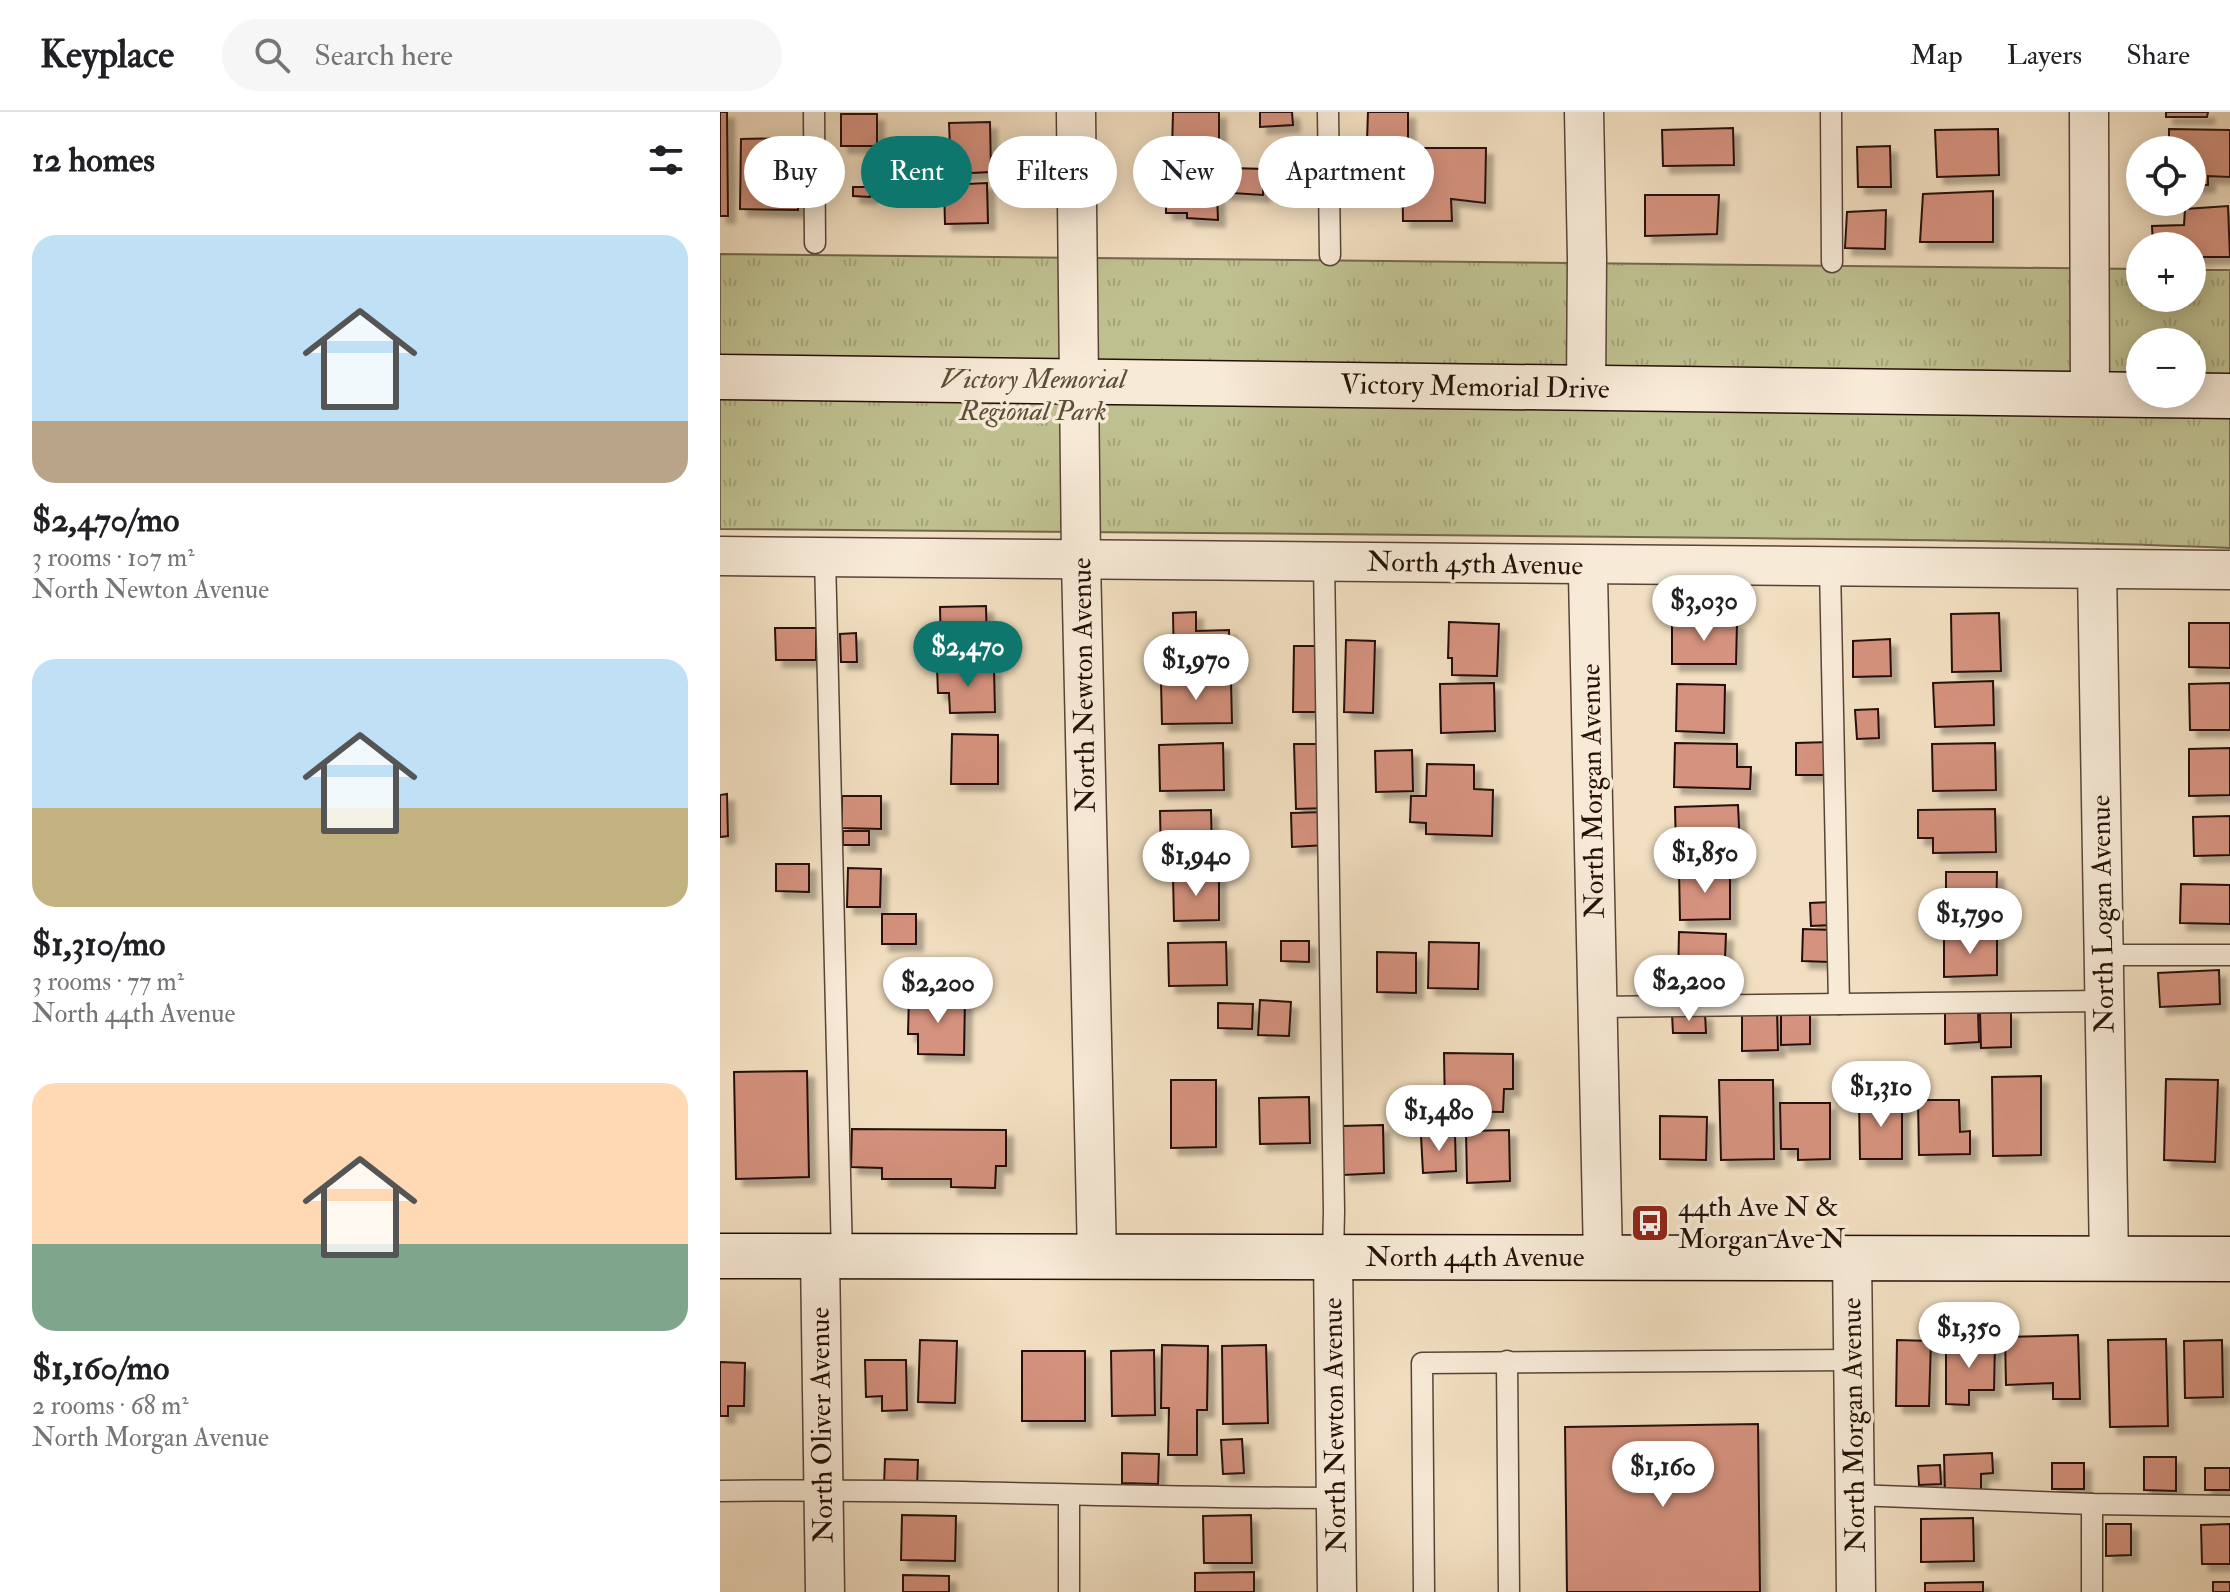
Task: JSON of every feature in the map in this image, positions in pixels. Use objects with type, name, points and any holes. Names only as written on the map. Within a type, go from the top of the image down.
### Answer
[{"type":"street","name":"North Newton Avenue","points":[[1076,112],[1081,561],[1097,1257]]},
{"type":"street","points":[[1584,112],[1586,388]]},
{"type":"street","points":[[2089,112],[2090,395]]},
{"type":"street","name":"Victory Memorial Drive","points":[[720,377],[2230,396]]},
{"type":"street","name":"North 45th Avenue","points":[[720,556],[2230,570]]},
{"type":"street","name":"North Morgan Avenue","points":[[1591,565],[1588,575],[1603,1257]]},
{"type":"street","name":"North Logan Avenue","points":[[2097,569],[2109,1260]]},
{"type":"street","name":"North 44th Avenue","points":[[720,1256],[2230,1259]]},
{"type":"street","name":"North Oliver Avenue","points":[[825,1592],[823,1490],[831,1257]]},
{"type":"street","name":"North Newton Avenue","points":[[1333,1257],[1337,1592]]},
{"type":"street","name":"North Morgan Avenue","points":[[1852,1257],[1856,1592]]},
{"type":"lane","points":[[814,112],[815,243]]},
{"type":"lane","points":[[1328,112],[1330,255]]},
{"type":"lane","points":[[1831,112],[1832,262]]},
{"type":"lane","points":[[825,557],[831,1257]]},
{"type":"lane","points":[[1324,562],[1333,1257]]},
{"type":"lane","points":[[1830,567],[1839,1004]]},
{"type":"lane","points":[[2103,955],[2230,955]]},
{"type":"lane","points":[[1598,1007],[2105,1001]]},
{"type":"lane","points":[[1424,1592],[1422,1363],[1853,1360]]},
{"type":"lane","points":[[1507,1361],[1509,1592]]},
{"type":"lane","points":[[720,1491],[1336,1498]]},
{"type":"lane","points":[[1855,1495],[2230,1506]]},
{"type":"lane","points":[[1069,1496],[1069,1592]]},
{"type":"lane","points":[[2092,1504],[2092,1592]]},
{"type":"green space","name":"Victory Memorial Regional Park","points":[[720,254],[2126,269],[2126,312],[2206,312],[2206,270],[2230,270],[2230,548],[2048,542],[720,529]]},
{"type":"building","points":[[720,112],[727,112],[728,216],[720,216]]},
{"type":"building","points":[[1173,112],[1219,112],[1219,136],[1172,136]]},
{"type":"building","points":[[1260,112],[1292,112],[1293,125],[1260,127]]},
{"type":"building","points":[[1368,112],[1408,112],[1408,136],[1367,136]]},
{"type":"building","points":[[2166,112],[2208,112],[2207,117],[2166,117]]},
{"type":"building","points":[[841,114],[877,114],[877,136],[861,136],[861,146],[845,146],[845,136],[841,136]]},
{"type":"building","points":[[990,122],[988,172],[972,173],[972,136],[950,136],[949,123]]},
{"type":"building","points":[[1733,128],[1734,165],[1663,166],[1662,130]]},
{"type":"building","points":[[1998,129],[1999,175],[1937,177],[1935,130]]},
{"type":"building","points":[[2169,129],[2230,130],[2230,177],[2208,176],[2206,185],[2206,136],[2169,136]]},
{"type":"building","points":[[741,139],[744,139],[744,208],[798,210],[740,209]]},
{"type":"building","points":[[1890,146],[1891,187],[1858,187],[1857,147]]},
{"type":"building","points":[[1434,148],[1486,148],[1485,203],[1451,199],[1452,221],[1403,221],[1403,208],[1434,208]]},
{"type":"building","points":[[1242,168],[1258,169],[1258,195],[1242,194]]},
{"type":"building","points":[[987,183],[988,223],[945,224],[945,208],[972,208],[972,184]]},
{"type":"building","points":[[853,187],[861,187],[861,196],[853,196]]},
{"type":"building","points":[[1993,191],[1993,242],[1920,242],[1923,194]]},
{"type":"building","points":[[1645,195],[1719,195],[1717,234],[1645,236]]},
{"type":"building","points":[[2228,206],[2230,257],[2206,257],[2206,232],[2152,232],[2152,226],[2184,225],[2185,216],[2206,216],[2206,208]]},
{"type":"building","points":[[1166,208],[1218,208],[1218,220],[1187,218],[1187,213],[1166,213]]},
{"type":"building","points":[[1886,210],[1885,249],[1845,248],[1847,212]]},
{"type":"building","points":[[986,606],[987,648],[941,649],[940,607]]},
{"type":"building","points":[[1196,612],[1196,631],[1229,630],[1230,669],[1174,670],[1173,613]]},
{"type":"building","points":[[1999,613],[2001,671],[1952,672],[1951,614]]},
{"type":"building","points":[[1672,621],[1737,622],[1736,664],[1672,664]]},
{"type":"building","points":[[1449,622],[1499,624],[1497,676],[1452,675],[1452,658],[1448,658]]},
{"type":"building","points":[[2189,623],[2230,623],[2230,668],[2189,667]]},
{"type":"building","points":[[775,628],[816,628],[816,660],[776,660]]},
{"type":"building","points":[[856,633],[857,662],[841,662],[840,634]]},
{"type":"building","points":[[1890,639],[1891,676],[1853,677],[1853,641]]},
{"type":"building","points":[[1346,640],[1375,641],[1373,713],[1344,712]]},
{"type":"building","points":[[1294,646],[1322,646],[1321,712],[1293,712]]},
{"type":"building","points":[[937,668],[994,668],[995,712],[950,713],[949,693],[938,693]]},
{"type":"building","points":[[1231,681],[1232,723],[1162,724],[1161,682]]},
{"type":"building","points":[[1993,681],[1994,725],[1935,727],[1933,683]]},
{"type":"building","points":[[1494,683],[1495,731],[1441,733],[1440,684]]},
{"type":"building","points":[[2230,683],[2230,730],[2190,730],[2189,684]]},
{"type":"building","points":[[1677,684],[1725,685],[1724,733],[1676,731]]},
{"type":"building","points":[[1878,709],[1879,738],[1857,739],[1855,710]]},
{"type":"building","points":[[952,734],[998,735],[998,784],[951,784]]},
{"type":"building","points":[[1830,742],[1831,775],[1796,775],[1796,743]]},
{"type":"building","points":[[1223,743],[1224,790],[1160,791],[1159,745]]},
{"type":"building","points":[[1675,743],[1737,744],[1737,767],[1751,767],[1750,789],[1674,787]]},
{"type":"building","points":[[1995,743],[1996,790],[1933,791],[1932,744]]},
{"type":"building","points":[[1294,744],[1324,744],[1326,808],[1296,809]]},
{"type":"building","points":[[2230,748],[2230,795],[2189,796],[2189,749]]},
{"type":"building","points":[[1412,750],[1413,791],[1376,792],[1375,751]]},
{"type":"building","points":[[1427,764],[1474,765],[1474,789],[1493,790],[1492,836],[1426,834],[1426,823],[1410,822],[1411,796],[1426,796]]},
{"type":"building","points":[[727,794],[728,836],[720,837],[720,795]]},
{"type":"building","points":[[842,796],[881,796],[881,829],[842,828]]},
{"type":"building","points":[[1738,805],[1740,849],[1676,851],[1675,807]]},
{"type":"building","points":[[1995,809],[1996,852],[1933,853],[1933,838],[1918,838],[1918,810]]},
{"type":"building","points":[[1211,810],[1212,855],[1161,856],[1160,811]]},
{"type":"building","points":[[1325,812],[1326,845],[1292,847],[1291,813]]},
{"type":"building","points":[[2230,816],[2230,855],[2194,856],[2193,817]]},
{"type":"building","points":[[843,831],[869,831],[869,845],[843,845]]},
{"type":"building","points":[[776,864],[809,864],[809,892],[776,891]]},
{"type":"building","points":[[848,868],[881,869],[880,907],[847,907]]},
{"type":"building","points":[[1679,870],[1730,870],[1730,919],[1680,920]]},
{"type":"building","points":[[1946,872],[1997,872],[1996,920],[1971,919],[1971,908],[1946,908]]},
{"type":"building","points":[[1219,876],[1219,920],[1174,921],[1173,877]]},
{"type":"building","points":[[2181,884],[2230,885],[2230,924],[2180,923]]},
{"type":"building","points":[[1831,902],[1832,925],[1811,926],[1810,903]]},
{"type":"building","points":[[882,914],[916,914],[916,944],[882,944]]},
{"type":"building","points":[[1803,929],[1832,930],[1830,962],[1802,961]]},
{"type":"building","points":[[1679,932],[1726,934],[1724,982],[1678,981]]},
{"type":"building","points":[[1944,935],[1997,935],[1997,975],[1944,977]]},
{"type":"building","points":[[1281,941],[1309,941],[1309,962],[1281,961]]},
{"type":"building","points":[[1226,942],[1227,985],[1169,986],[1168,943]]},
{"type":"building","points":[[1429,942],[1479,943],[1478,989],[1428,988]]},
{"type":"building","points":[[1377,952],[1416,953],[1416,993],[1377,992]]},
{"type":"building","points":[[2219,970],[2220,1004],[2160,1007],[2158,973]]},
{"type":"building","points":[[909,996],[965,998],[964,1055],[918,1054],[918,1034],[908,1034]]},
{"type":"building","points":[[1260,1000],[1291,1002],[1289,1036],[1258,1035]]},
{"type":"building","points":[[1218,1003],[1253,1004],[1252,1029],[1218,1028]]},
{"type":"building","points":[[1777,1010],[1778,1050],[1742,1051],[1742,1011]]},
{"type":"building","points":[[1781,1011],[1810,1011],[1810,1044],[1781,1045]]},
{"type":"building","points":[[1945,1012],[1978,1012],[1979,1042],[1945,1044]]},
{"type":"building","points":[[2011,1012],[2011,1047],[1981,1048],[1980,1013]]},
{"type":"building","points":[[1705,1013],[1706,1033],[1673,1033],[1672,1014]]},
{"type":"building","points":[[1444,1053],[1513,1054],[1513,1089],[1504,1089],[1503,1112],[1445,1111]]},
{"type":"building","points":[[807,1071],[809,1177],[736,1179],[734,1072]]},
{"type":"building","points":[[2041,1076],[2041,1155],[1993,1156],[1992,1077]]},
{"type":"building","points":[[2166,1079],[2218,1080],[2215,1162],[2164,1160]]},
{"type":"building","points":[[1171,1080],[1216,1080],[1216,1147],[1171,1148]]},
{"type":"building","points":[[1719,1080],[1773,1080],[1774,1159],[1721,1160]]},
{"type":"building","points":[[1309,1097],[1310,1143],[1260,1144],[1259,1098]]},
{"type":"building","points":[[1859,1100],[1902,1100],[1902,1159],[1860,1159]]},
{"type":"building","points":[[1918,1100],[1959,1100],[1960,1132],[1970,1131],[1970,1154],[1919,1155]]},
{"type":"building","points":[[1780,1103],[1830,1103],[1830,1159],[1798,1160],[1798,1149],[1781,1149]]},
{"type":"building","points":[[1660,1116],[1707,1117],[1706,1160],[1660,1159]]},
{"type":"building","points":[[1383,1125],[1384,1173],[1343,1175],[1342,1126]]},
{"type":"building","points":[[852,1129],[1006,1130],[1006,1166],[996,1166],[995,1188],[951,1187],[951,1179],[882,1179],[882,1168],[851,1167]]},
{"type":"building","points":[[1509,1130],[1510,1181],[1467,1183],[1466,1131]]},
{"type":"building","points":[[1455,1134],[1456,1171],[1423,1173],[1421,1136]]},
{"type":"building","points":[[2078,1335],[2080,1399],[2053,1399],[2053,1383],[2006,1385],[2005,1337]]},
{"type":"building","points":[[2166,1339],[2168,1426],[2110,1427],[2108,1340]]},
{"type":"building","points":[[920,1340],[957,1341],[955,1403],[918,1402]]},
{"type":"building","points":[[1897,1340],[1931,1341],[1929,1406],[1896,1406]]},
{"type":"building","points":[[2222,1340],[2223,1397],[2185,1398],[2184,1341]]},
{"type":"building","points":[[1946,1341],[1995,1342],[1994,1390],[1969,1390],[1969,1405],[1946,1404]]},
{"type":"building","points":[[1162,1345],[1208,1346],[1207,1410],[1197,1410],[1197,1455],[1168,1455],[1169,1408],[1161,1408]]},
{"type":"building","points":[[1266,1345],[1268,1423],[1223,1424],[1222,1346]]},
{"type":"building","points":[[1154,1350],[1155,1415],[1112,1416],[1111,1351]]},
{"type":"building","points":[[1022,1351],[1085,1351],[1085,1421],[1022,1421]]},
{"type":"building","points":[[865,1360],[906,1360],[907,1410],[882,1411],[882,1396],[866,1397]]},
{"type":"building","points":[[720,1362],[745,1363],[744,1406],[728,1406],[728,1416],[720,1416]]},
{"type":"building","points":[[1758,1424],[1760,1592],[1567,1592],[1565,1427]]},
{"type":"building","points":[[1242,1439],[1244,1473],[1223,1474],[1221,1440]]},
{"type":"building","points":[[1122,1453],[1159,1454],[1158,1484],[1122,1483]]},
{"type":"building","points":[[1992,1453],[1993,1473],[1981,1474],[1981,1492],[1945,1494],[1944,1455]]},
{"type":"building","points":[[2144,1457],[2176,1457],[2176,1491],[2144,1490]]},
{"type":"building","points":[[885,1459],[918,1460],[917,1486],[884,1485]]},
{"type":"building","points":[[2052,1463],[2084,1463],[2084,1489],[2052,1489]]},
{"type":"building","points":[[1940,1465],[1941,1484],[1919,1485],[1918,1466]]},
{"type":"building","points":[[2205,1468],[2230,1468],[2230,1490],[2205,1490]]},
{"type":"building","points":[[902,1515],[956,1516],[955,1561],[901,1560]]},
{"type":"building","points":[[1251,1515],[1252,1563],[1204,1563],[1203,1516]]},
{"type":"building","points":[[1973,1518],[1974,1561],[1921,1562],[1921,1519]]},
{"type":"building","points":[[2106,1524],[2131,1524],[2131,1555],[2106,1556]]},
{"type":"building","points":[[2230,1524],[2230,1564],[2202,1564],[2201,1525]]},
{"type":"building","points":[[1254,1572],[1254,1592],[1195,1592],[1195,1573]]},
{"type":"building","points":[[903,1575],[949,1576],[949,1592],[903,1592]]},
{"type":"building","points":[[1983,1582],[1983,1592],[1925,1592],[1925,1583]]},
{"type":"building","points":[[2213,1582],[2230,1582],[2230,1592],[2213,1592]]},
{"type":"place","name":"44th Ave N & Morgan Ave N","points":[[1650,1223]]}]
